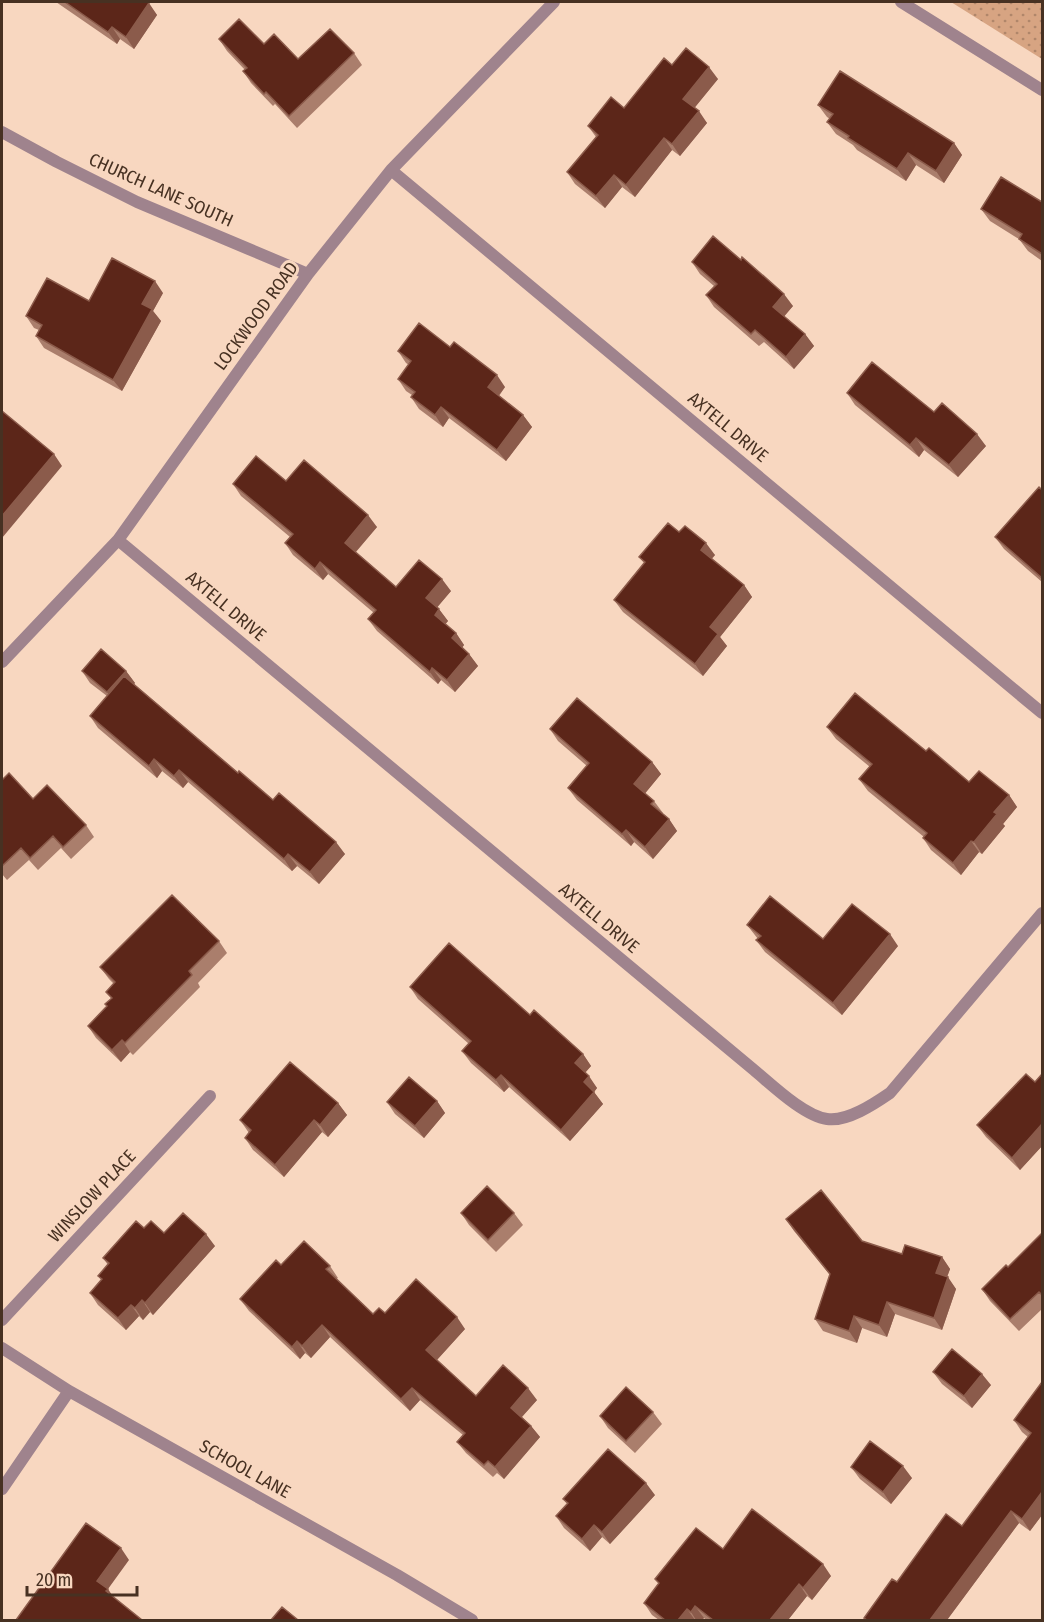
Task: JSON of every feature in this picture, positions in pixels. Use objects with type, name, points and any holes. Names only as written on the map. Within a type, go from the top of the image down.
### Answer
[{"type":"street","name":"LOCKWOOD ROAD","points":[[2,662],[118,540],[308,274],[391,170],[554,2]]},
{"type":"street","points":[[901,2],[1042,90]]},
{"type":"street","name":"CHURCH LANE SOUTH","points":[[2,132],[137,202],[308,274]]},
{"type":"street","name":"AXTELL DRIVE","points":[[391,170],[1042,713]]},
{"type":"street","name":"AXTELL DRIVE","points":[[118,540],[745,1063],[812,1115],[829,1120],[845,1116],[868,1108],[890,1093],[1042,913]]},
{"type":"street","name":"WINSLOW PLACE","points":[[2,1320],[210,1096]]},
{"type":"street","name":"SCHOOL LANE","points":[[2,1348],[69,1391],[397,1575],[472,1620]]},
{"type":"street","points":[[2,1489],[69,1391]]},
{"type":"shaded area","points":[[951,2],[1042,2],[1042,59]]},
{"type":"building","points":[[65,2],[149,3],[126,37],[112,27],[108,32]]},
{"type":"building","points":[[239,19],[264,44],[274,34],[298,59],[330,29],[354,53],[289,116],[243,71],[247,68],[219,39]]},
{"type":"building","points":[[686,48],[709,67],[683,99],[699,111],[672,144],[664,138],[626,185],[614,175],[596,196],[567,172],[598,135],[588,126],[611,97],[624,108],[664,58],[672,65]]},
{"type":"building","points":[[840,71],[954,143],[936,171],[908,153],[897,169],[827,122],[833,114],[818,105]]},
{"type":"building","points":[[1001,177],[1042,202],[1042,254],[1019,239],[1022,234],[981,209]]},
{"type":"building","points":[[713,236],[741,260],[742,257],[784,294],[773,307],[805,334],[786,357],[755,330],[751,334],[706,295],[717,284],[692,262]]},
{"type":"building","points":[[112,258],[155,281],[142,304],[152,309],[113,380],[36,336],[42,325],[26,316],[47,278],[89,301]]},
{"type":"building","points":[[419,323],[450,347],[454,342],[497,375],[488,387],[523,415],[497,450],[441,407],[435,415],[411,397],[415,392],[398,379],[411,361],[398,351]]},
{"type":"building","points":[[872,362],[934,412],[942,403],[977,434],[949,465],[916,438],[910,445],[847,393]]},
{"type":"building","points":[[2,411],[54,454],[2,516]]},
{"type":"building","points":[[256,456],[286,481],[304,460],[368,515],[345,543],[396,587],[419,560],[442,579],[426,598],[439,609],[435,615],[456,633],[452,638],[469,654],[447,680],[432,668],[430,672],[368,619],[376,610],[320,562],[315,569],[285,543],[293,534],[233,484]]},
{"type":"building","points":[[1039,487],[1042,490],[1042,578],[995,537]]},
{"type":"building","points":[[668,523],[679,532],[685,526],[706,543],[701,550],[744,585],[710,627],[718,634],[695,664],[614,600],[645,562],[639,557]]},
{"type":"building","points":[[101,649],[126,671],[107,692],[82,671]]},
{"type":"building","points":[[124,676],[238,773],[239,771],[273,800],[279,793],[336,842],[310,872],[288,854],[284,859],[179,770],[174,776],[154,759],[149,766],[90,716]]},
{"type":"building","points":[[855,693],[926,751],[929,748],[969,782],[979,771],[1009,795],[994,812],[997,814],[974,842],[971,841],[953,863],[923,838],[927,833],[859,779],[872,764],[827,727]]},
{"type":"building","points":[[577,698],[652,762],[634,784],[654,801],[651,804],[669,819],[645,847],[626,830],[622,834],[568,788],[589,763],[550,729]]},
{"type":"building","points":[[9,773],[33,799],[47,785],[86,825],[63,847],[53,836],[30,858],[21,848],[2,866],[2,780]]},
{"type":"building","points":[[172,895],[219,941],[189,971],[192,975],[125,1043],[122,1040],[112,1050],[88,1026],[112,998],[106,992],[115,982],[100,967]]},
{"type":"building","points":[[770,896],[823,939],[852,904],[890,934],[833,1003],[756,940],[761,936],[747,925]]},
{"type":"building","points":[[449,943],[530,1015],[534,1010],[583,1054],[575,1063],[589,1076],[584,1082],[594,1092],[561,1130],[501,1075],[496,1080],[462,1051],[471,1041],[410,987]]},
{"type":"building","points":[[290,1062],[338,1103],[320,1125],[314,1120],[275,1165],[245,1138],[251,1130],[240,1120]]},
{"type":"building","points":[[1026,1074],[1035,1082],[1042,1074],[1042,1124],[1012,1158],[977,1125]]},
{"type":"building","points":[[409,1077],[437,1101],[415,1126],[387,1102]]},
{"type":"building","points":[[487,1186],[514,1213],[488,1240],[461,1213]]},
{"type":"building","points":[[821,1190],[862,1241],[902,1254],[905,1245],[942,1257],[936,1273],[948,1277],[934,1318],[887,1302],[879,1325],[854,1316],[849,1331],[815,1319],[830,1274],[786,1219]]},
{"type":"building","points":[[183,1213],[206,1234],[145,1303],[142,1300],[135,1308],[131,1305],[118,1318],[90,1293],[102,1279],[98,1276],[109,1263],[103,1258],[136,1221],[144,1228],[151,1221],[164,1233]]},
{"type":"building","points":[[1042,1233],[1042,1295],[1039,1292],[1010,1319],[982,1289]]},
{"type":"building","points":[[304,1241],[330,1266],[326,1269],[373,1314],[379,1308],[385,1313],[416,1279],[457,1317],[426,1350],[476,1396],[503,1365],[528,1388],[511,1408],[531,1426],[495,1467],[488,1461],[484,1465],[457,1442],[465,1433],[412,1388],[401,1399],[322,1325],[302,1346],[297,1341],[292,1347],[240,1299],[276,1260],[281,1265]]},
{"type":"building","points":[[952,1349],[982,1374],[964,1396],[933,1372]]},
{"type":"building","points":[[1042,1382],[1042,1492],[1022,1519],[1011,1511],[930,1620],[867,1620],[864,1618],[892,1579],[897,1582],[946,1514],[962,1526],[1031,1433],[1014,1420]]},
{"type":"building","points":[[626,1387],[653,1412],[626,1441],[600,1416]]},
{"type":"building","points":[[870,1441],[903,1466],[883,1492],[851,1467]]},
{"type":"building","points":[[608,1449],[646,1483],[602,1532],[594,1525],[582,1539],[556,1516],[568,1503],[563,1499]]},
{"type":"building","points":[[752,1509],[823,1564],[803,1588],[799,1584],[770,1620],[713,1620],[695,1606],[691,1612],[687,1609],[678,1620],[665,1620],[644,1603],[659,1583],[655,1579],[696,1528],[723,1549]]},
{"type":"building","points":[[86,1523],[121,1548],[97,1581],[142,1620],[16,1620]]},
{"type":"building","points":[[282,1607],[298,1620],[271,1620]]}]
